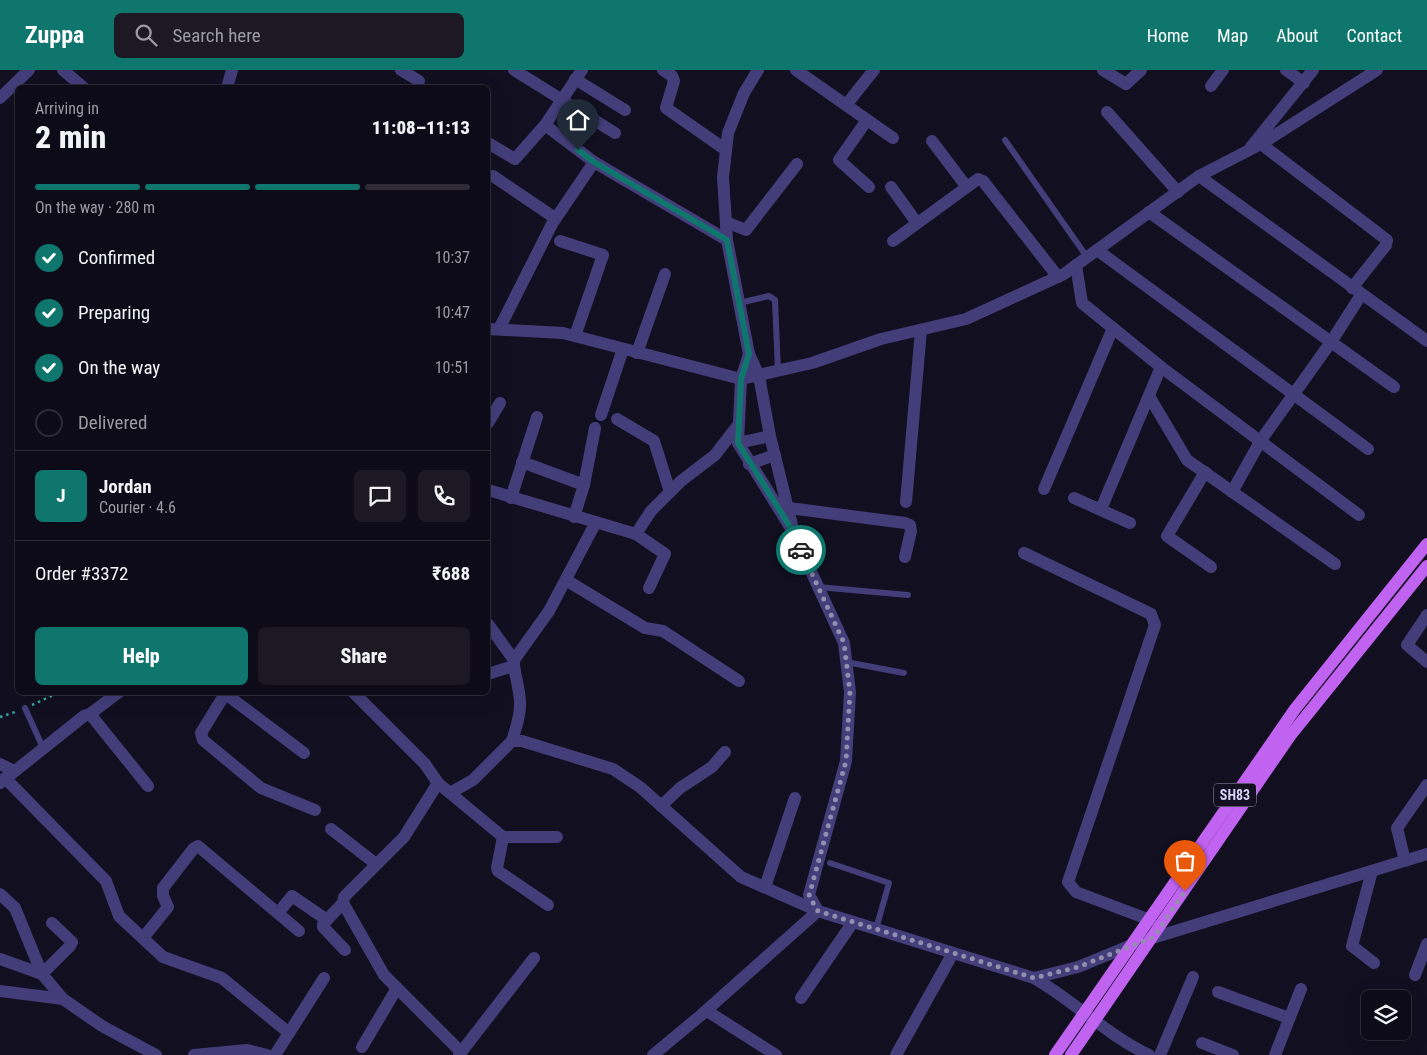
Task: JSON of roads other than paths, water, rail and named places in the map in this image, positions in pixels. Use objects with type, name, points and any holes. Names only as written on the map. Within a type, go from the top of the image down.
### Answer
[{"type":"main road","name":"SH83","points":[[1055,1055],[1083,1012],[1134,944],[1295,709],[1427,544]]},
{"type":"main road","name":"SH83","points":[[1071,1055],[1154,937],[1225,829],[1290,736],[1427,566]]},
{"type":"street","points":[[0,98],[29,70]]},
{"type":"street","points":[[63,70],[80,85]]},
{"type":"street","points":[[228,85],[232,70]]},
{"type":"street","points":[[400,70],[420,79]]},
{"type":"street","points":[[514,70],[615,133]]},
{"type":"street","points":[[663,70],[674,81],[666,108],[726,150]]},
{"type":"street","points":[[758,70],[744,93],[728,133],[723,177],[727,240],[749,354],[759,376],[770,436],[789,508],[792,530]]},
{"type":"street","points":[[796,70],[893,138]]},
{"type":"street","points":[[846,105],[874,70]]},
{"type":"street","points":[[1104,70],[1126,84],[1141,70]]},
{"type":"street","points":[[1211,86],[1223,70]]},
{"type":"street","points":[[1286,70],[1304,83]]},
{"type":"street","points":[[1248,151],[1313,70]]},
{"type":"street","points":[[594,162],[555,218],[493,329],[563,333],[741,379],[812,363],[881,339],[966,319],[1058,276],[1092,254],[1199,176],[1261,144],[1376,70]]},
{"type":"street","points":[[490,144],[515,159],[545,125],[579,75],[625,110]]},
{"type":"street","points":[[1107,112],[1178,192]]},
{"type":"street","points":[[867,120],[839,160],[869,187]]},
{"type":"street","points":[[545,125],[594,162],[727,240]]},
{"type":"street","points":[[932,141],[966,186]]},
{"type":"street","points":[[1232,492],[1261,440],[1331,342],[1356,292],[1386,245],[1387,240],[1261,144]]},
{"type":"street","points":[[726,222],[746,230],[797,164]]},
{"type":"street","points":[[492,176],[555,218]]},
{"type":"street","points":[[1199,176],[1356,292],[1427,341]]},
{"type":"street","points":[[893,241],[978,179],[983,181],[1058,276]]},
{"type":"street","points":[[891,187],[917,223]]},
{"type":"street","points":[[1149,212],[1394,387]]},
{"type":"street","points":[[560,241],[604,255],[575,336]]},
{"type":"street","points":[[1092,254],[1294,394],[1368,449]]},
{"type":"street","points":[[1076,265],[1082,303],[1161,367],[1360,515]]},
{"type":"street","points":[[637,352],[665,274]]},
{"type":"street","points":[[1044,489],[1113,328]]},
{"type":"street","points":[[906,502],[921,330]]},
{"type":"street","points":[[600,415],[623,349]]},
{"type":"street","points":[[749,354],[741,379],[738,443],[749,464],[792,530],[844,643],[850,692],[846,761],[809,896],[818,911]]},
{"type":"street","points":[[1101,509],[1161,367]]},
{"type":"street","points":[[1149,396],[1181,452],[1232,492],[1335,564]]},
{"type":"street","points":[[490,420],[500,403]]},
{"type":"street","points":[[511,498],[536,417]]},
{"type":"street","points":[[618,419],[654,441],[670,492]]},
{"type":"street","points":[[636,534],[651,511],[670,492],[715,455],[739,424]]},
{"type":"street","points":[[574,517],[584,485],[595,428]]},
{"type":"street","points":[[738,443],[770,436]]},
{"type":"street","points":[[749,464],[775,455]]},
{"type":"street","points":[[522,462],[584,485]]},
{"type":"street","points":[[1205,472],[1168,536],[1211,567]]},
{"type":"street","points":[[490,491],[595,524],[636,534],[665,554],[649,588]]},
{"type":"street","points":[[1074,498],[1130,523]]},
{"type":"street","points":[[789,508],[910,525],[911,531],[905,557]]},
{"type":"street","points":[[490,673],[514,663],[549,611],[595,524]]},
{"type":"street","points":[[1024,552],[1151,614],[1155,619],[1155,625],[1068,882],[1076,892],[1150,920]]},
{"type":"street","points":[[566,580],[645,628],[663,631],[739,682]]},
{"type":"street","points":[[1427,615],[1407,645],[1427,662]]},
{"type":"street","points":[[450,793],[473,780],[512,741],[520,707],[518,678],[514,663],[490,627]]},
{"type":"street","points":[[6,777],[84,716],[90,714],[115,695]]},
{"type":"street","points":[[223,695],[201,733],[203,740],[261,788],[315,810]]},
{"type":"street","points":[[225,695],[304,753]]},
{"type":"street","points":[[356,695],[425,764],[438,783],[503,837],[557,837]]},
{"type":"street","points":[[90,714],[148,786]]},
{"type":"street","points":[[512,741],[522,741],[613,769],[640,787],[741,877],[818,911],[1034,978],[1063,995],[1083,1012],[1149,1055]]},
{"type":"street","points":[[661,806],[680,788],[712,767],[725,752]]},
{"type":"street","points":[[0,764],[6,777],[106,880],[118,916],[167,960],[222,978],[289,1033]]},
{"type":"street","points":[[345,950],[323,927],[326,920],[342,903],[344,897],[404,837],[438,783]]},
{"type":"street","points":[[1405,861],[1397,828],[1427,785]]},
{"type":"street","points":[[765,887],[795,798]]},
{"type":"street","points":[[331,829],[376,864]]},
{"type":"street","points":[[503,837],[498,871],[548,905]]},
{"type":"street","points":[[143,938],[168,907],[162,888],[198,846],[299,931]]},
{"type":"street","points":[[1034,978],[1078,967],[1154,937],[1427,854]]},
{"type":"street","points":[[1372,871],[1352,946],[1374,963]]},
{"type":"street","points":[[0,894],[15,908],[42,974],[63,999],[102,1026],[156,1055]]},
{"type":"street","points":[[278,913],[292,896],[326,920]]},
{"type":"street","points":[[342,903],[379,967],[396,988],[460,1053],[534,958]]},
{"type":"street","points":[[653,1055],[707,1011],[818,911]]},
{"type":"street","points":[[800,998],[853,922]]},
{"type":"street","points":[[42,974],[72,942],[52,923]]},
{"type":"street","points":[[1416,975],[1427,944]]},
{"type":"street","points":[[896,1055],[953,953]]},
{"type":"street","points":[[0,958],[42,974]]},
{"type":"street","points":[[1160,1055],[1193,977]]},
{"type":"street","points":[[275,1055],[324,978]]},
{"type":"street","points":[[362,1047],[396,988]]},
{"type":"street","points":[[1275,1055],[1301,989]]},
{"type":"street","points":[[0,992],[63,999]]},
{"type":"street","points":[[1218,992],[1289,1018]]},
{"type":"street","points":[[707,1011],[776,1055]]},
{"type":"street","points":[[1202,1043],[1233,1055]]},
{"type":"street","points":[[194,1055],[247,1050],[267,1055]]},
{"type":"lane","points":[[1005,140],[1092,254]]},
{"type":"lane","points":[[740,303],[769,296],[775,300],[778,371]]},
{"type":"lane","points":[[818,587],[908,595]]},
{"type":"lane","points":[[846,662],[904,673]]},
{"type":"lane","points":[[25,708],[43,748]]},
{"type":"lane","points":[[830,863],[889,883],[876,929]]}]
